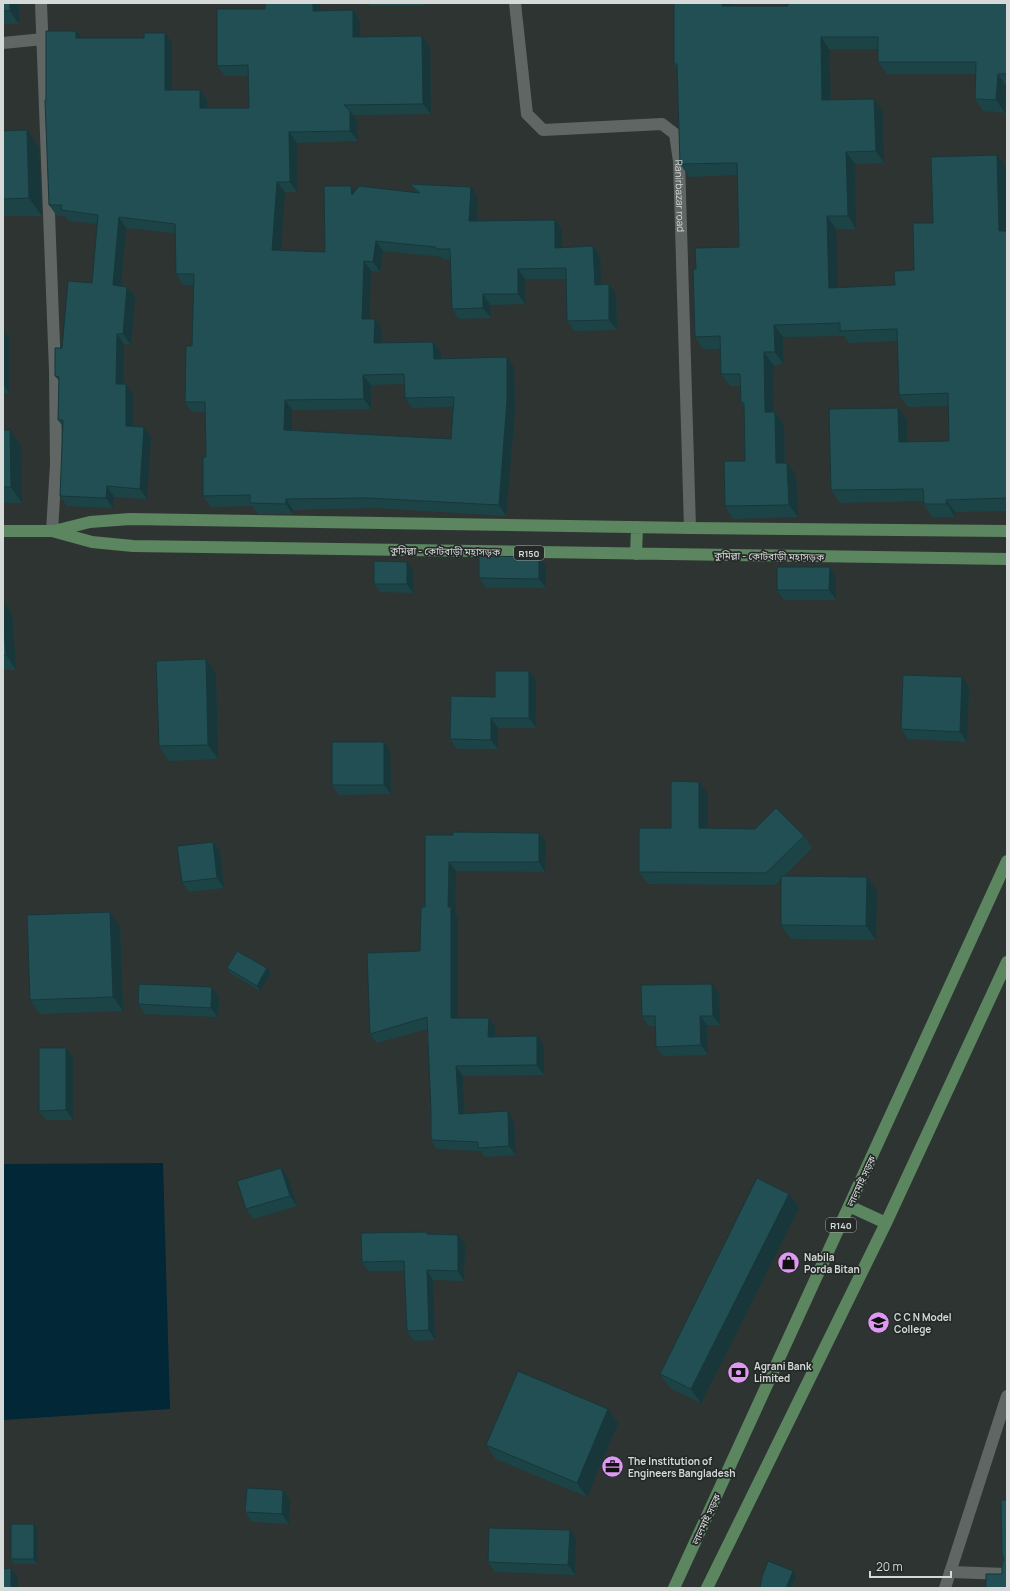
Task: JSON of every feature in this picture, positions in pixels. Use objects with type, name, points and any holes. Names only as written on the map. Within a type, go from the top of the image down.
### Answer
[{"type":"main road","name":"কুমিল্লা - কোটবাড়ী মহাসড়ক","points":[[3,531],[52,531],[90,522],[130,519],[690,528],[1007,531]]},
{"type":"main road","points":[[636,554],[637,527]]},
{"type":"main road","name":"কুমিল্লা - কোটবাড়ী মহাসড়ক","points":[[52,531],[92,542],[133,546],[1007,559]]},
{"type":"main road","name":"লালমাই সড়ক","points":[[674,1588],[1007,861]]},
{"type":"main road","points":[[707,1588],[886,1223],[1007,962]]},
{"type":"main road","points":[[849,1206],[886,1223]]},
{"type":"street","points":[[41,3],[55,371],[56,464],[52,531]]},
{"type":"street","name":"Ranirbazar road","points":[[515,3],[527,114],[543,130],[662,124],[676,134],[679,161],[690,528]]},
{"type":"street","points":[[3,43],[43,39]]},
{"type":"street","points":[[945,1588],[1007,1396]]},
{"type":"street","points":[[950,1572],[1007,1574]]},
{"type":"water","points":[[163,1163],[170,1409],[3,1420],[3,1164]]},
{"type":"building","points":[[3,3],[10,3],[10,11],[3,11]]},
{"type":"building","points":[[265,3],[313,3],[313,11],[353,10],[353,37],[422,36],[423,104],[344,105],[350,111],[350,131],[289,132],[290,182],[277,182],[272,250],[325,252],[324,186],[351,186],[352,195],[359,186],[420,193],[410,184],[471,187],[469,221],[555,220],[555,248],[593,246],[595,285],[609,284],[609,320],[567,321],[566,268],[518,269],[518,294],[483,294],[483,308],[452,309],[450,249],[436,249],[436,247],[376,241],[373,262],[364,261],[362,319],[375,319],[374,343],[433,342],[434,359],[507,357],[507,400],[499,505],[367,498],[286,499],[286,504],[250,503],[250,495],[203,496],[203,457],[206,457],[205,402],[185,402],[186,346],[192,346],[194,274],[176,274],[175,224],[119,217],[113,285],[127,287],[123,334],[117,334],[116,384],[126,384],[126,426],[144,427],[140,489],[107,486],[106,498],[60,496],[63,420],[58,420],[59,377],[55,376],[55,348],[62,348],[68,281],[92,283],[98,215],[61,210],[62,205],[49,205],[45,100],[46,31],[76,31],[76,38],[144,38],[144,33],[165,33],[165,90],[200,90],[200,108],[249,108],[248,65],[217,66],[217,9],[265,9]],"holes":[[[404,374],[405,398],[454,397],[451,439],[284,430],[285,400],[364,399],[363,375]]]},
{"type":"building","points":[[674,3],[722,3],[722,6],[788,6],[788,3],[1007,3],[1007,74],[998,74],[996,100],[975,99],[976,62],[878,62],[878,37],[821,37],[822,100],[874,99],[876,151],[846,152],[848,216],[827,216],[829,288],[895,285],[894,271],[914,270],[913,223],[933,223],[931,157],[997,155],[999,231],[1007,231],[1007,498],[946,500],[947,504],[924,504],[923,489],[831,490],[829,409],[898,408],[899,442],[949,441],[948,393],[899,395],[897,329],[840,331],[840,323],[774,325],[775,352],[764,352],[765,412],[775,412],[776,463],[787,463],[789,505],[725,506],[724,461],[745,461],[744,403],[741,403],[740,374],[721,374],[720,336],[695,337],[693,269],[696,269],[695,248],[739,247],[737,163],[680,164],[677,64],[674,64]]},
{"type":"building","points":[[27,130],[29,198],[3,199],[3,131]]},
{"type":"building","points":[[3,430],[10,430],[11,487],[3,487]]},
{"type":"building","points":[[479,556],[539,557],[539,579],[479,578]]},
{"type":"building","points":[[374,561],[407,562],[407,584],[374,584]]},
{"type":"building","points":[[777,567],[830,567],[829,590],[777,590]]},
{"type":"building","points":[[3,615],[6,655],[3,656]]},
{"type":"building","points":[[206,659],[208,745],[159,746],[156,661]]},
{"type":"building","points":[[495,671],[529,671],[529,718],[491,718],[491,740],[450,739],[451,696],[495,697]]},
{"type":"building","points":[[903,675],[962,677],[960,732],[901,729]]},
{"type":"building","points":[[332,742],[384,742],[384,785],[332,785]]},
{"type":"building","points":[[671,781],[699,782],[699,828],[755,829],[776,808],[804,836],[766,873],[639,872],[639,828],[671,828]]},
{"type":"building","points":[[453,832],[539,833],[539,862],[449,862],[448,907],[451,907],[451,1018],[489,1018],[488,1037],[537,1036],[537,1065],[456,1066],[459,1114],[508,1111],[509,1146],[478,1148],[478,1142],[431,1140],[427,1017],[370,1034],[367,953],[420,951],[421,907],[425,907],[425,835],[453,835]]},
{"type":"building","points":[[213,842],[217,878],[182,882],[177,846]]},
{"type":"building","points":[[781,876],[867,877],[866,926],[781,925]]},
{"type":"building","points":[[110,912],[113,997],[30,1000],[27,915]]},
{"type":"building","points":[[237,951],[267,968],[257,986],[227,968]]},
{"type":"building","points":[[139,984],[212,987],[211,1008],[138,1004]]},
{"type":"building","points":[[712,984],[713,1016],[700,1016],[701,1045],[656,1047],[655,1016],[642,1016],[641,985]]},
{"type":"building","points":[[39,1048],[66,1048],[66,1110],[39,1111]]},
{"type":"building","points":[[281,1168],[290,1196],[246,1209],[237,1181]]},
{"type":"building","points":[[757,1178],[789,1194],[691,1389],[660,1374]]},
{"type":"building","points":[[427,1232],[427,1234],[458,1235],[458,1271],[427,1270],[429,1330],[407,1331],[404,1261],[362,1262],[361,1233]]},
{"type":"building","points":[[518,1371],[608,1409],[577,1483],[486,1445]]},
{"type":"building","points":[[247,1488],[283,1490],[282,1514],[245,1512]]},
{"type":"building","points":[[1001,1500],[1007,1500],[1007,1588],[986,1588],[986,1574],[1002,1574],[1002,1564],[1004,1560],[1002,1554]]},
{"type":"building","points":[[11,1524],[34,1524],[34,1559],[11,1559]]},
{"type":"building","points":[[489,1528],[570,1530],[568,1565],[488,1562]]},
{"type":"building","points":[[768,1561],[793,1571],[786,1588],[760,1588],[762,1577]]},
{"type":"building","points":[[11,1568],[11,1588],[3,1588],[3,1569]]},
{"type":"place","name":"Nabila Porda Bitan","points":[[788,1263]]},
{"type":"place","name":"C C N Model College","points":[[879,1323]]},
{"type":"place","name":"Agrani Bank Limited","points":[[738,1372]]},
{"type":"place","name":"The Institution of Engineers Bangladesh","points":[[612,1467]]}]
